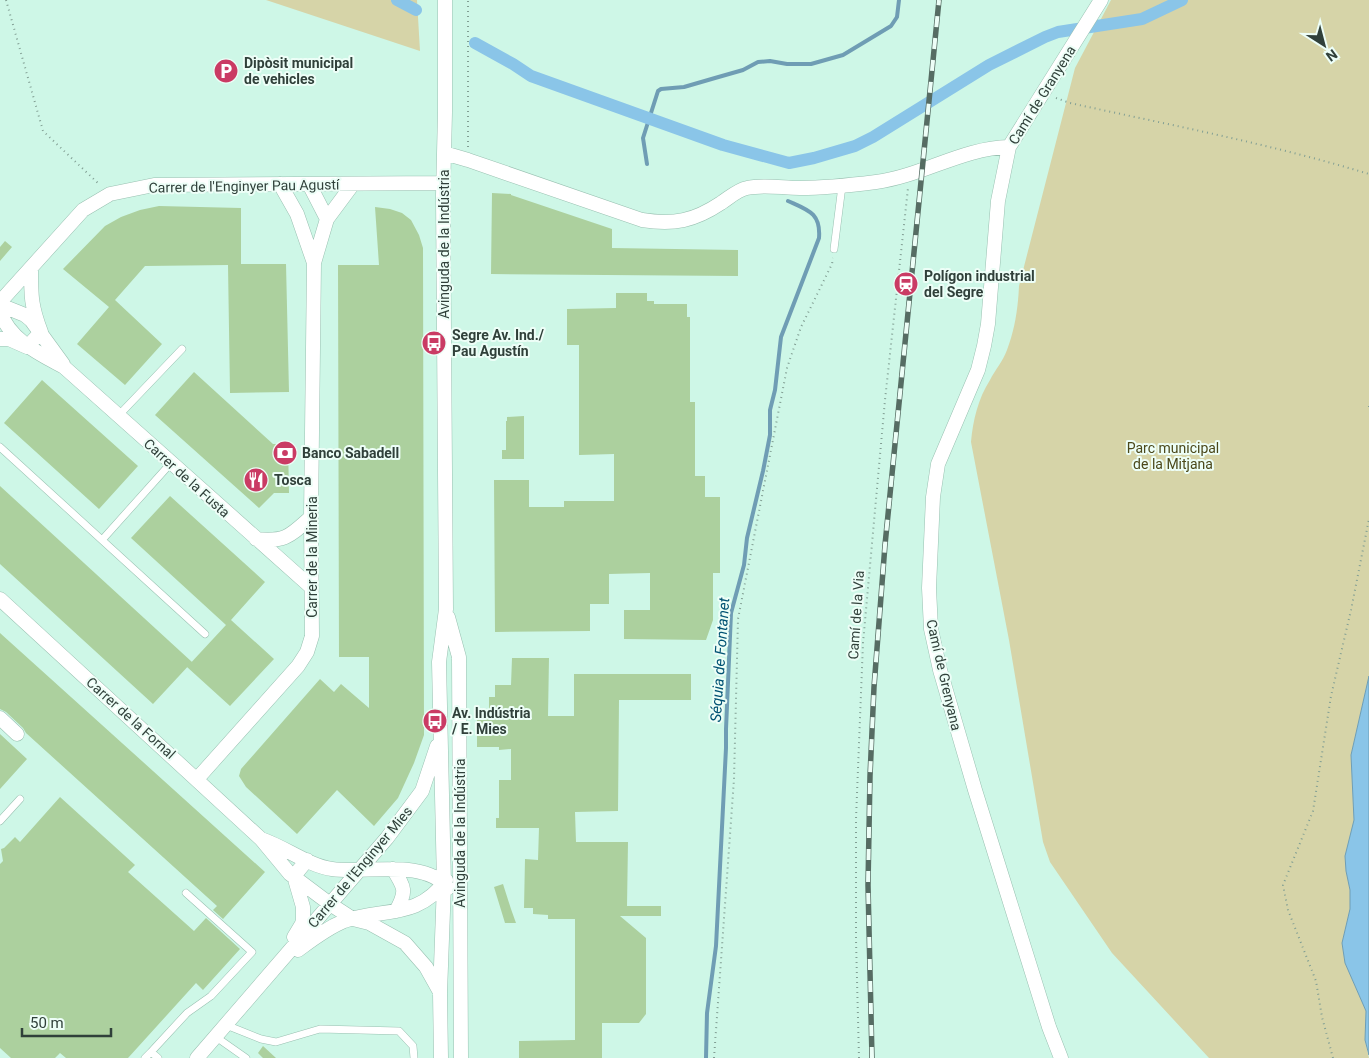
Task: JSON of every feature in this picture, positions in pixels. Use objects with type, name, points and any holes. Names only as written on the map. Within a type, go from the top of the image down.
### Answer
[{"type":"street","name":"Avinguda de la Indústria","points":[[441,1058],[440,993],[444,884],[439,662],[446,609],[443,183],[445,0]]},
{"type":"street","name":"Camí de Granyena","points":[[994,256],[998,202],[1008,147],[1100,0]]},
{"type":"street","points":[[444,153],[642,220],[667,223],[691,219],[701,215],[742,189],[749,187],[801,188],[884,181],[909,175],[967,154],[1008,147]]},
{"type":"street","name":"Carrer de l'Enginyer Pau Agustí","points":[[0,303],[83,210],[110,194],[154,185],[443,183]]},
{"type":"street","name":"Carrer de la Mineria","points":[[280,184],[297,214],[317,230]]},
{"type":"street","points":[[297,214],[309,184]]},
{"type":"street","name":"Carrer de la Mineria","points":[[197,779],[298,666],[307,652],[312,636],[311,517],[314,263],[317,230],[309,184]]},
{"type":"street","name":"Carrer de la Mineria","points":[[314,263],[317,230],[353,184]]},
{"type":"street","name":"Camí de Grenyana","points":[[994,256],[988,324],[978,370],[938,464],[933,497],[928,609],[934,646],[956,730],[1049,1027],[1061,1058]]},
{"type":"street","name":"Carrer de la Fusta","points":[[31,268],[31,298],[41,332]]},
{"type":"street","name":"Carrer de la Fusta","points":[[0,303],[25,315],[41,332],[64,367]]},
{"type":"street","name":"Carrer de la Fusta","points":[[0,311],[8,327],[27,347]]},
{"type":"street","points":[[27,347],[41,332]]},
{"type":"street","name":"Carrer de la Fusta","points":[[0,339],[9,339],[64,367],[311,587]]},
{"type":"street","points":[[256,539],[273,541],[286,538],[311,517]]},
{"type":"street","name":"Carrer de la Fornal","points":[[0,599],[261,838],[294,876],[330,904],[354,919],[384,930],[405,943],[426,967],[440,993]]},
{"type":"street","name":"Avinguda de la Indústria","points":[[446,609],[459,658],[461,1058]]},
{"type":"street","points":[[0,718],[17,734]]},
{"type":"street","name":"Carrer de l'Enginyer Mies","points":[[197,1058],[387,838],[422,791],[440,735]]},
{"type":"street","name":"Carrer de la Fornal","points":[[261,838],[317,866],[333,870],[393,869],[421,872],[444,884],[461,905]]},
{"type":"street","points":[[279,964],[302,922],[302,907],[294,876],[307,860]]},
{"type":"street","name":"Carrer de l'Enginyer Mies","points":[[279,964],[323,931],[354,919],[410,908],[430,898],[444,884],[460,860]]},
{"type":"street","name":"Carrer de l'Enginyer Mies","points":[[393,869],[402,883],[404,897],[396,911]]},
{"type":"lane","points":[[834,249],[842,186]]},
{"type":"lane","points":[[118,416],[182,349]]},
{"type":"lane","points":[[0,447],[205,634]]},
{"type":"lane","points":[[102,540],[171,463]]},
{"type":"lane","points":[[0,821],[20,799]]},
{"type":"lane","points":[[146,1058],[187,1013],[210,996],[252,952],[186,893]]},
{"type":"lane","points":[[226,1025],[261,1039],[276,1042],[320,1030],[399,1031],[413,1046],[414,1058]]},
{"type":"lane","points":[[216,1037],[246,1058]]},
{"type":"lane","points":[[151,1052],[158,1058]]},
{"type":"path","points":[[6,0],[43,131],[110,194]]},
{"type":"path","points":[[468,0],[468,160]]},
{"type":"path","points":[[1042,93],[1070,103],[1237,140],[1333,163],[1369,174]]},
{"type":"path","name":"Camí de la Via","points":[[859,1058],[856,940],[856,819],[863,643],[885,400],[909,175]]},
{"type":"path","points":[[714,1058],[734,779],[738,619],[787,368],[801,327],[832,264],[834,249]]},
{"type":"path","points":[[1369,406],[1369,411]]},
{"type":"path","points":[[1333,1058],[1322,1017],[1316,981],[1288,910],[1283,885],[1314,811],[1331,696],[1351,610],[1369,519]]},
{"type":"green space","points":[[266,0],[417,0],[420,51]]},
{"type":"green space","name":"Parc municipal de la Mitjana","points":[[1111,0],[1369,0],[1369,676],[1351,755],[1354,820],[1345,856],[1350,890],[1350,909],[1342,943],[1345,963],[1366,1011],[1365,1040],[1369,1058],[1209,1058],[1112,953],[1050,862],[1043,842],[1009,640],[971,442],[979,402],[1005,354],[1012,334],[1019,286],[1075,68]]},
{"type":"water","points":[[1369,676],[1369,1055],[1365,1040],[1366,1011],[1345,963],[1342,943],[1350,909],[1350,890],[1345,856],[1354,820],[1351,755]]},
{"type":"building","points":[[492,193],[511,194],[612,229],[612,248],[738,250],[738,276],[491,274]]},
{"type":"building","points":[[159,206],[241,208],[241,264],[286,264],[289,392],[230,393],[228,265],[145,266],[115,300],[162,344],[125,385],[77,344],[109,307],[63,269],[105,226],[121,217]]},
{"type":"building","points":[[375,207],[402,213],[411,220],[423,248],[424,735],[398,798],[374,826],[337,790],[297,834],[246,787],[239,776],[241,769],[320,679],[334,692],[341,684],[369,708],[369,657],[339,657],[338,265],[379,265]]},
{"type":"building","points":[[5,241],[12,247],[0,261],[0,247]]},
{"type":"building","points":[[616,293],[647,293],[647,301],[654,301],[654,304],[687,304],[687,317],[690,317],[690,402],[695,402],[695,476],[705,476],[705,497],[720,497],[720,573],[713,573],[713,620],[706,640],[624,639],[624,610],[650,610],[650,573],[609,574],[609,604],[590,604],[590,631],[495,632],[494,480],[529,480],[529,507],[564,507],[564,501],[614,501],[614,454],[579,455],[579,345],[567,345],[567,309],[616,308]]},
{"type":"building","points":[[194,372],[273,444],[288,444],[289,493],[274,493],[259,508],[155,415]]},
{"type":"building","points":[[42,380],[138,466],[99,509],[4,423]]},
{"type":"building","points":[[524,416],[524,459],[502,459],[502,450],[506,450],[507,417]]},
{"type":"building","points":[[0,486],[192,662],[153,704],[0,564]]},
{"type":"building","points":[[170,496],[265,582],[231,620],[274,659],[230,706],[187,667],[226,625],[131,538]]},
{"type":"building","points":[[0,633],[265,872],[223,919],[213,910],[217,906],[26,733],[6,712],[0,709]]},
{"type":"building","points":[[512,658],[549,658],[548,716],[574,716],[574,674],[691,674],[691,700],[619,700],[618,811],[575,812],[576,842],[628,842],[627,906],[661,906],[661,916],[620,916],[646,938],[646,1014],[639,1023],[602,1023],[602,1058],[519,1058],[519,1041],[575,1040],[575,919],[548,919],[548,915],[533,914],[533,908],[524,908],[525,859],[538,860],[539,828],[496,828],[496,818],[499,818],[499,780],[511,780],[511,749],[499,750],[499,747],[477,747],[477,711],[489,711],[489,697],[495,697],[495,685],[511,685]]},
{"type":"building","points":[[0,734],[27,759],[0,789]]},
{"type":"building","points":[[60,797],[135,865],[128,872],[194,931],[206,918],[240,949],[203,990],[196,983],[128,1058],[66,1058],[60,1053],[55,1058],[11,1058],[0,1048],[0,864],[3,861],[1,849],[15,837],[20,842]]},
{"type":"building","points":[[503,884],[516,923],[505,923],[494,887]]},
{"type":"building","points":[[263,1046],[276,1058],[263,1058],[258,1053]]},
{"type":"waterway","points":[[397,0],[416,10]]},
{"type":"waterway","name":"Séquia de Fontanet","points":[[647,164],[643,138],[658,91],[661,89],[684,87],[743,70],[758,62],[811,64],[843,55],[891,26],[897,17],[899,0]]},
{"type":"waterway","points":[[475,43],[531,76],[723,145],[789,163],[855,146],[873,137],[989,65],[1045,37],[1058,32],[1142,19],[1182,0]]},
{"type":"waterway","name":"Séquia de Fontanet","points":[[706,1058],[707,1013],[716,946],[731,613],[744,565],[747,538],[770,435],[770,410],[775,390],[781,337],[819,238],[818,223],[812,213],[788,201]]},
{"type":"railway","points":[[872,1058],[868,885],[874,687],[885,545],[939,0]]},
{"type":"place","name":"Dipòsit municipal de vehicles","points":[[226,71]]},
{"type":"place","name":"Polígon industrial del Segre","points":[[906,284]]},
{"type":"place","name":"Segre Av. Ind./ Pau Agustín","points":[[434,343]]},
{"type":"place","name":"Banco Sabadell","points":[[285,453]]},
{"type":"place","name":"Tosca","points":[[256,480]]},
{"type":"place","name":"Av. Indústria / E. Mies","points":[[435,721]]}]
